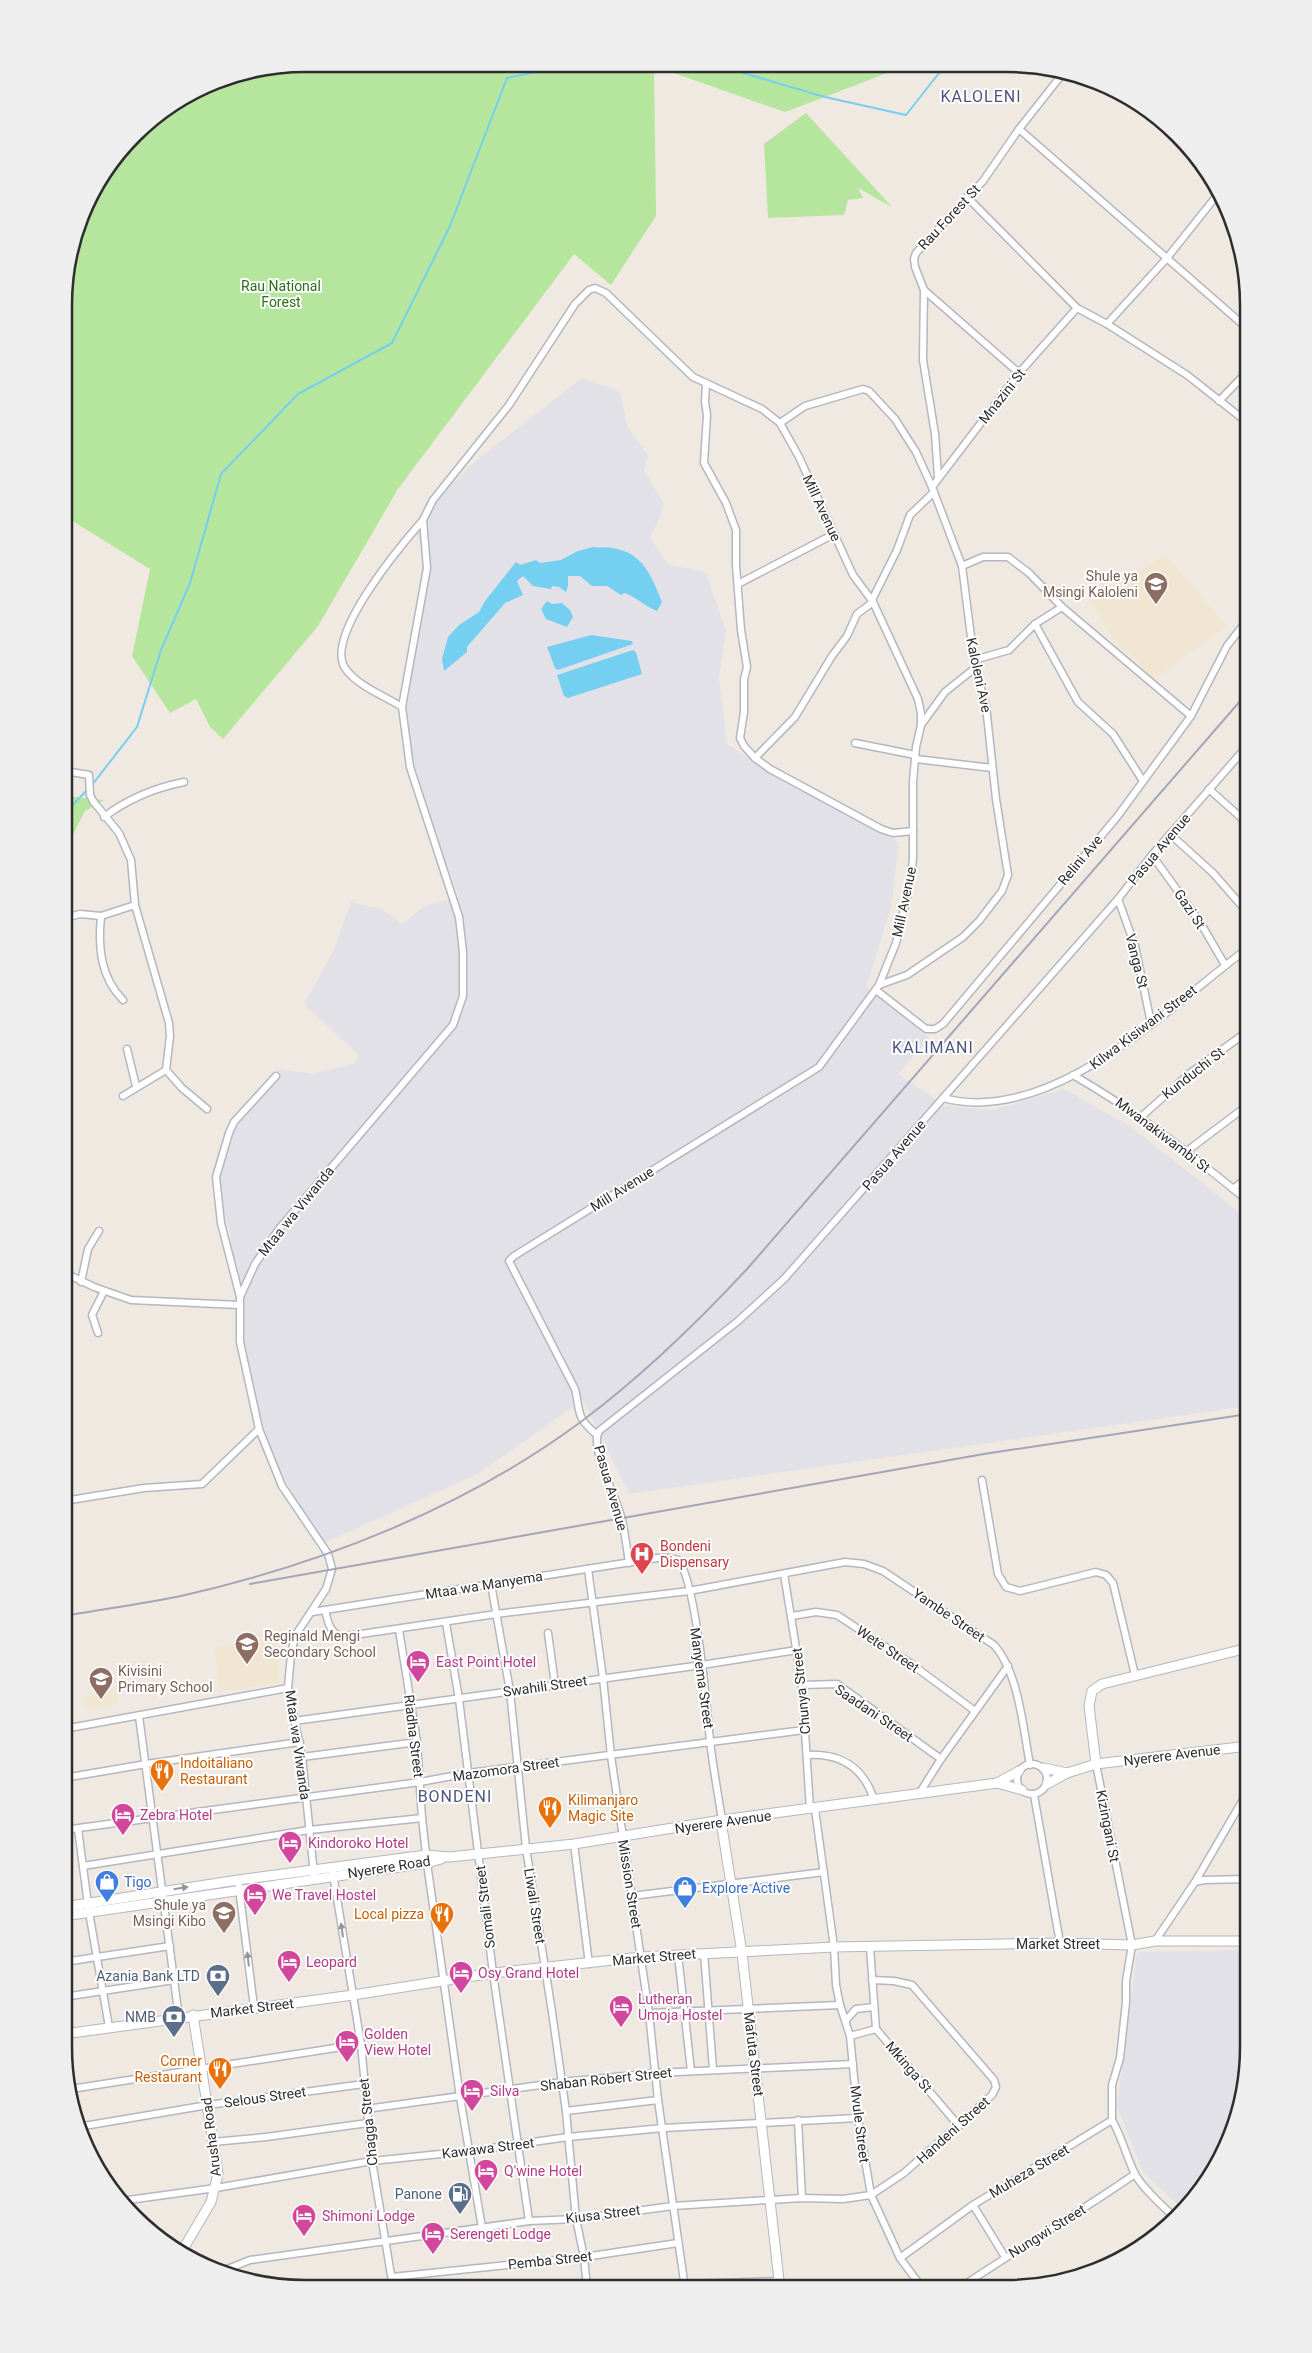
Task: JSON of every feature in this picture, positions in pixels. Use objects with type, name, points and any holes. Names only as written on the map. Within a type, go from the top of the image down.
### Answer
[{"type":"street","name":"Rau Forest St","points":[[938,477],[935,434],[923,360],[924,290],[915,267],[914,259],[916,252],[983,181],[1019,129],[1059,78]]},
{"type":"street","points":[[1019,129],[1240,322]]},
{"type":"street","points":[[967,197],[1077,308],[1107,324],[1187,375],[1240,417]]},
{"type":"street","points":[[1107,324],[1167,258],[1213,200]]},
{"type":"street","name":"Mill Avenue","points":[[423,520],[433,500],[508,405],[575,304],[589,290],[595,288],[606,294],[693,377],[762,409],[780,423],[799,457],[853,575],[873,601],[918,700],[921,713],[913,798],[910,884],[891,958],[878,987],[819,1067],[522,1250],[509,1261],[575,1389],[578,1410],[582,1421],[597,1435]]},
{"type":"street","points":[[924,290],[1019,373]]},
{"type":"street","name":"Mnazini St","points":[[873,601],[897,550],[910,515],[933,490],[938,477],[1019,373],[1077,308]]},
{"type":"street","points":[[1219,401],[1240,379]]},
{"type":"street","points":[[706,383],[705,402],[707,415],[704,463],[726,503],[736,530],[735,556],[741,630],[747,667],[744,679],[744,712],[740,738],[744,746],[755,758],[770,769],[881,830],[893,833],[913,831]]},
{"type":"street","name":"Kaloleni Ave","points":[[780,423],[805,406],[845,393],[867,389],[904,432],[933,490],[962,566],[975,668],[986,706],[992,768],[1008,875],[1006,883],[979,921],[963,937],[908,975],[878,987]]},
{"type":"street","points":[[402,707],[355,679],[345,668],[342,651],[359,604],[370,587],[423,520]]},
{"type":"street","name":"Mtaa wa Viwanda","points":[[314,1875],[300,1742],[288,1688],[295,1636],[326,1589],[332,1569],[328,1554],[282,1486],[258,1429],[240,1342],[240,1301],[254,1264],[279,1229],[374,1120],[453,1025],[463,996],[463,952],[459,917],[408,760],[402,707],[427,568],[423,520]]},
{"type":"street","points":[[738,584],[834,534]]},
{"type":"street","points":[[962,566],[983,556],[1008,557],[1029,574],[1062,606],[1191,716]]},
{"type":"street","points":[[755,758],[795,717],[819,682],[832,656],[847,636],[857,614],[873,601]]},
{"type":"street","points":[[974,660],[1009,650],[1035,624],[1062,606]]},
{"type":"street","points":[[1035,624],[1078,702],[1113,734],[1143,781]]},
{"type":"street","name":"Relini Ave","points":[[878,987],[926,1029],[935,1029],[943,1024],[1117,817],[1191,716],[1227,646],[1240,629]]},
{"type":"street","points":[[921,725],[945,692],[975,668]]},
{"type":"street","points":[[855,743],[916,757],[992,768]]},
{"type":"street","name":"Pasua Avenue","points":[[629,1563],[622,1519],[598,1450],[597,1435],[603,1427],[681,1369],[784,1279],[1118,899],[1152,855],[1240,754]]},
{"type":"street","points":[[72,772],[87,773],[93,801],[104,817],[119,833],[131,860],[135,905],[168,1023],[170,1036],[166,1070],[182,1088],[207,1109]]},
{"type":"street","points":[[104,817],[123,803],[145,792],[162,786],[184,782]]},
{"type":"street","points":[[1209,789],[1240,817]]},
{"type":"street","points":[[1170,834],[1214,873],[1240,904]]},
{"type":"street","name":"Gazi St","points":[[1152,855],[1200,922],[1224,966]]},
{"type":"street","name":"Vanga St","points":[[1118,899],[1135,946],[1151,1024]]},
{"type":"street","points":[[72,916],[80,914],[100,916],[135,905]]},
{"type":"street","points":[[100,916],[101,960],[107,975],[122,1000]]},
{"type":"street","name":"Kilwa Kisiwani Street","points":[[943,1098],[976,1104],[997,1101],[1044,1088],[1083,1072],[1151,1024],[1240,955]]},
{"type":"street","name":"Kunduchi St","points":[[1141,1117],[1188,1074],[1240,1037]]},
{"type":"street","points":[[127,1049],[136,1086]]},
{"type":"street","points":[[123,1096],[136,1086],[166,1070]]},
{"type":"street","name":"Mwanakiwambi St","points":[[1073,1075],[1112,1097],[1141,1117],[1187,1151],[1240,1195]]},
{"type":"street","points":[[72,1277],[131,1300],[240,1301],[221,1223],[216,1178],[228,1133],[234,1122],[276,1076]]},
{"type":"street","points":[[1187,1151],[1240,1111]]},
{"type":"street","points":[[1233,1189],[1240,1183]]},
{"type":"street","points":[[81,1282],[88,1249],[98,1231]]},
{"type":"street","points":[[98,1333],[92,1315],[104,1291]]},
{"type":"street","points":[[72,1500],[144,1488],[202,1484],[258,1429]]},
{"type":"street","points":[[982,1480],[998,1574],[1006,1587],[1020,1591],[1096,1572],[1106,1576],[1114,1584],[1135,1675]]},
{"type":"street","name":"Mtaa wa Manyema","points":[[312,1612],[657,1558]]},
{"type":"street","name":"Manyema Street","points":[[657,1558],[678,1560],[684,1570],[702,1665],[722,1821]]},
{"type":"street","name":"Yambe Street","points":[[325,1610],[329,1627],[333,1633],[341,1637],[399,1630],[496,1614],[689,1591],[845,1562],[864,1564],[883,1571],[994,1645],[1008,1666],[1023,1725],[1030,1765]]},
{"type":"street","name":"Mission Street","points":[[588,1569],[603,1678],[611,1756],[649,2013],[658,2100],[684,2280]]},
{"type":"street","name":"Chunya Street","points":[[784,1574],[802,1685],[804,1730],[812,1809],[824,1872],[834,1947]]},
{"type":"street","name":"Liwali Street","points":[[491,1584],[510,1691],[526,1848],[562,2082],[576,2219],[584,2257],[586,2280]]},
{"type":"street","name":"Wete Street","points":[[792,1616],[816,1612],[837,1615],[910,1662],[975,1711]]},
{"type":"street","name":"Somali Street","points":[[446,1623],[459,1699],[493,1973],[529,2221]]},
{"type":"street","name":"Riadha Street","points":[[399,1630],[417,1742],[422,1818],[460,2097],[482,2228]]},
{"type":"street","points":[[548,1633],[555,1684]]},
{"type":"street","name":"Swahili Street","points":[[294,1721],[702,1665],[797,1650]]},
{"type":"street","name":"Kizingani St","points":[[1112,2120],[1110,2102],[1112,2085],[1120,2058],[1126,2002],[1126,1981],[1132,1945],[1096,1764],[1090,1697],[1092,1692],[1102,1684],[1240,1650]]},
{"type":"street","points":[[920,1794],[941,1759],[1008,1666]]},
{"type":"street","name":"Saadani Street","points":[[802,1685],[837,1684],[941,1759]]},
{"type":"street","points":[[72,1728],[288,1688]]},
{"type":"street","points":[[140,1716],[179,2018]]},
{"type":"street","name":"Mazomora Street","points":[[72,1829],[420,1782],[469,1773],[804,1730]]},
{"type":"street","points":[[72,1777],[300,1742]]},
{"type":"street","points":[[302,1757],[417,1742]]},
{"type":"street","name":"Nyerere Avenue","points":[[1096,1764],[1240,1747]]},
{"type":"street","points":[[807,1755],[830,1756],[849,1764],[867,1782],[874,1800]]},
{"type":"street","points":[[996,1783],[1023,1767],[1037,1764],[1044,1768],[1067,1773]]},
{"type":"street","points":[[1047,1784],[1067,1773],[1096,1764]]},
{"type":"street","points":[[996,1783],[1034,1795],[1042,1792],[1047,1784],[1048,1776],[1044,1768]]},
{"type":"street","points":[[1019,1771],[1017,1778],[1022,1790]]},
{"type":"street","name":"Nyerere Avenue","points":[[448,1857],[574,1844],[722,1821],[996,1783]]},
{"type":"street","points":[[1034,1795],[1060,1943]]},
{"type":"street","points":[[1155,1941],[1195,1882],[1240,1805]]},
{"type":"street","points":[[83,1866],[309,1830],[422,1818]]},
{"type":"street","name":"Mafuta Street","points":[[722,1821],[742,1954],[763,2122],[769,2202],[779,2280]]},
{"type":"street","points":[[78,1829],[88,1908],[109,2027]]},
{"type":"street","points":[[574,1844],[589,1964]]},
{"type":"street","name":"Nyerere Road","points":[[72,1907],[88,1908],[164,1902],[314,1875],[448,1857]]},
{"type":"street","name":"Chagga Street","points":[[333,1872],[361,2044],[372,2161],[384,2241],[392,2280]]},
{"type":"street","points":[[632,1896],[732,1883],[773,1880],[824,1872]]},
{"type":"street","name":"Nyerere Road","points":[[72,1913],[162,1891],[238,1880],[314,1875]]},
{"type":"street","points":[[1195,1882],[1240,1879]]},
{"type":"street","points":[[238,1880],[254,2007]]},
{"type":"street","name":"Market Street","points":[[72,2033],[353,1995],[493,1973],[704,1952],[742,1954],[834,1947],[1060,1943],[1132,1945],[1155,1941],[1240,1941]]},
{"type":"street","points":[[72,1961],[170,1946]]},
{"type":"street","name":"Mvule Street","points":[[834,1947],[840,2005],[850,2036],[858,2118],[871,2195],[900,2258],[916,2280]]},
{"type":"street","points":[[870,1947],[876,2029]]},
{"type":"street","points":[[704,1952],[713,2069]]},
{"type":"street","points":[[678,1955],[691,2071]]},
{"type":"street","points":[[72,1996],[174,1980]]},
{"type":"street","name":"Handeni Street","points":[[871,2195],[904,2173],[959,2126],[992,2095],[996,2084],[912,1985],[894,1981],[872,1980]]},
{"type":"street","points":[[649,2013],[709,2012],[840,2005]]},
{"type":"street","points":[[846,2020],[856,2010],[874,2007]]},
{"type":"street","name":"Arusha Road","points":[[185,2246],[208,2208],[216,2188],[218,2174],[193,2015]]},
{"type":"street","name":"Mkinga St","points":[[850,2036],[876,2029],[959,2126]]},
{"type":"street","points":[[76,2088],[202,2067],[361,2044]]},
{"type":"street","name":"Shaban Robert Street","points":[[366,2109],[562,2082],[656,2073],[713,2069],[756,2070],[853,2064]]},
{"type":"street","name":"Selous Street","points":[[86,2126],[208,2105],[364,2084]]},
{"type":"street","points":[[566,2111],[658,2100]]},
{"type":"street","name":"Kawawa Street","points":[[129,2200],[216,2188],[372,2161],[470,2151],[568,2137],[663,2128],[858,2118]]},
{"type":"street","points":[[798,2120],[802,2198]]},
{"type":"street","points":[[1112,2120],[1135,2174],[1170,2213]]},
{"type":"street","name":"Muheza Street","points":[[900,2258],[974,2205],[1112,2120]]},
{"type":"street","points":[[213,2142],[368,2123]]},
{"type":"street","name":"Nungwi Street","points":[[972,2280],[1044,2235],[1135,2174]]},
{"type":"street","name":"Kiusa Street","points":[[230,2268],[250,2260],[529,2221],[576,2219],[673,2206],[769,2202],[802,2198],[843,2199],[871,2195]]},
{"type":"street","points":[[974,2205],[1006,2257]]},
{"type":"street","name":"Pemba Street","points":[[392,2277],[584,2257],[678,2243]]},
{"type":"shaded area","points":[[582,378],[620,392],[628,428],[648,455],[644,471],[663,502],[660,517],[650,538],[668,564],[706,573],[726,630],[719,678],[727,744],[810,795],[899,842],[891,907],[866,988],[887,1002],[929,1038],[898,1074],[946,1106],[993,1110],[1064,1089],[1130,1126],[1240,1213],[1240,1407],[629,1494],[583,1400],[476,1475],[326,1542],[310,1525],[276,1464],[260,1415],[243,1339],[231,1236],[212,1172],[226,1128],[279,1069],[314,1074],[354,1064],[359,1055],[304,1004],[333,952],[351,902],[381,909],[403,924],[423,907],[459,897],[412,776],[402,706],[407,683],[409,645],[422,570],[421,543],[414,530],[441,495],[477,460]]},
{"type":"shaded area","points":[[1165,555],[1226,626],[1158,676],[1151,677],[1135,657],[1119,647],[1090,601]]},
{"type":"shaded area","name":"Reginald Mengi Secondary School","points":[[275,1639],[280,1683],[220,1691],[214,1647]]},
{"type":"shaded area","name":"Kivisini Primary School","points":[[115,1689],[118,1704],[87,1710],[84,1696]]},
{"type":"shaded area","points":[[1240,1950],[1240,2047],[1238,2078],[1232,2108],[1222,2136],[1208,2164],[1178,2205],[1143,2172],[1117,2106],[1137,1952]]},
{"type":"green space","name":"Rau National Forest","points":[[306,72],[654,72],[656,216],[611,285],[574,254],[398,489],[318,626],[223,739],[210,727],[196,699],[170,713],[132,656],[150,569],[72,521],[72,306],[74,275],[80,245],[90,217],[112,176],[130,152],[152,130],[189,104],[217,90],[245,80],[275,74]]},
{"type":"green space","name":"Rau National Forest","points":[[671,72],[890,72],[785,112]]},
{"type":"green space","points":[[806,113],[892,207],[858,188],[863,198],[848,200],[844,215],[768,218],[764,144]]},
{"type":"green space","points":[[72,797],[104,800],[85,811],[72,836]]},
{"type":"water","points":[[593,547],[623,550],[639,560],[650,575],[662,602],[657,611],[625,593],[621,595],[607,586],[592,586],[580,576],[568,576],[566,592],[559,587],[552,586],[551,589],[533,586],[523,576],[517,581],[523,595],[505,603],[467,647],[467,652],[444,671],[442,659],[448,637],[459,625],[479,612],[485,601],[516,562],[520,565],[536,560],[540,563],[561,560],[578,551]]},
{"type":"water","points":[[547,601],[552,604],[562,603],[570,610],[573,617],[567,627],[546,619],[541,609]]},
{"type":"water","points":[[591,635],[632,641],[633,644],[558,670],[555,668],[547,647]]},
{"type":"water","points":[[633,650],[636,652],[642,674],[568,698],[564,696],[557,675]]},
{"type":"waterway","points":[[92,785],[137,727],[161,650],[190,583],[221,474],[298,394],[392,343],[450,226],[507,78],[537,72]]},
{"type":"waterway","points":[[740,72],[825,97],[906,115],[940,72]]},
{"type":"waterway","points":[[72,806],[87,790]]},
{"type":"railway","points":[[72,1615],[181,1596],[234,1583],[339,1550],[391,1529],[490,1481],[537,1452],[604,1404],[668,1349],[747,1269],[1240,701]]},
{"type":"railway","points":[[250,1584],[984,1454],[1240,1415]]},
{"type":"place","name":"Shule ya Msingi Kaloleni","points":[[1156,605]]},
{"type":"place","name":"Bondeni Dispensary","points":[[642,1575]]},
{"type":"place","name":"Reginald Mengi Secondary School","points":[[247,1665]]},
{"type":"place","name":"East Point Hotel","points":[[418,1683]]},
{"type":"place","name":"Kivisini Primary School","points":[[101,1700]]},
{"type":"place","name":"Indoitaliano Restaurant","points":[[162,1792]]},
{"type":"place","name":"Kilimanjaro Magic Site","points":[[550,1829]]},
{"type":"place","name":"Zebra Hotel","points":[[123,1836]]},
{"type":"place","name":"Kindoroko Hotel","points":[[290,1864]]},
{"type":"place","name":"Tigo","points":[[107,1903]]},
{"type":"place","name":"Explore Active","points":[[685,1909]]},
{"type":"place","name":"We Travel Hostel","points":[[255,1916]]},
{"type":"place","name":"Shule ya Msingi Kibo","points":[[224,1934]]},
{"type":"place","name":"Local pizza","points":[[442,1935]]},
{"type":"place","name":"Leopard","points":[[289,1983]]},
{"type":"place","name":"Osy Grand Hotel","points":[[461,1994]]},
{"type":"place","name":"Azania Bank LTD","points":[[218,1997]]},
{"type":"place","name":"Lutheran Umoja Hostel","points":[[621,2028]]},
{"type":"place","name":"NMB","points":[[174,2038]]},
{"type":"place","name":"Golden View Hotel","points":[[347,2063]]},
{"type":"place","name":"Corner Restaurant","points":[[220,2090]]},
{"type":"place","name":"Silva","points":[[472,2112]]},
{"type":"place","name":"Q'wine Hotel","points":[[486,2192]]},
{"type":"place","name":"Panone","points":[[460,2215]]},
{"type":"place","name":"Shimoni Lodge","points":[[304,2237]]},
{"type":"place","name":"Serengeti Lodge","points":[[433,2255]]},
{"type":"district","name":"KALOLENI","points":[[981,96]]},
{"type":"district","name":"KALIMANI","points":[[933,1047]]},
{"type":"district","name":"BONDENI","points":[[455,1796]]}]
